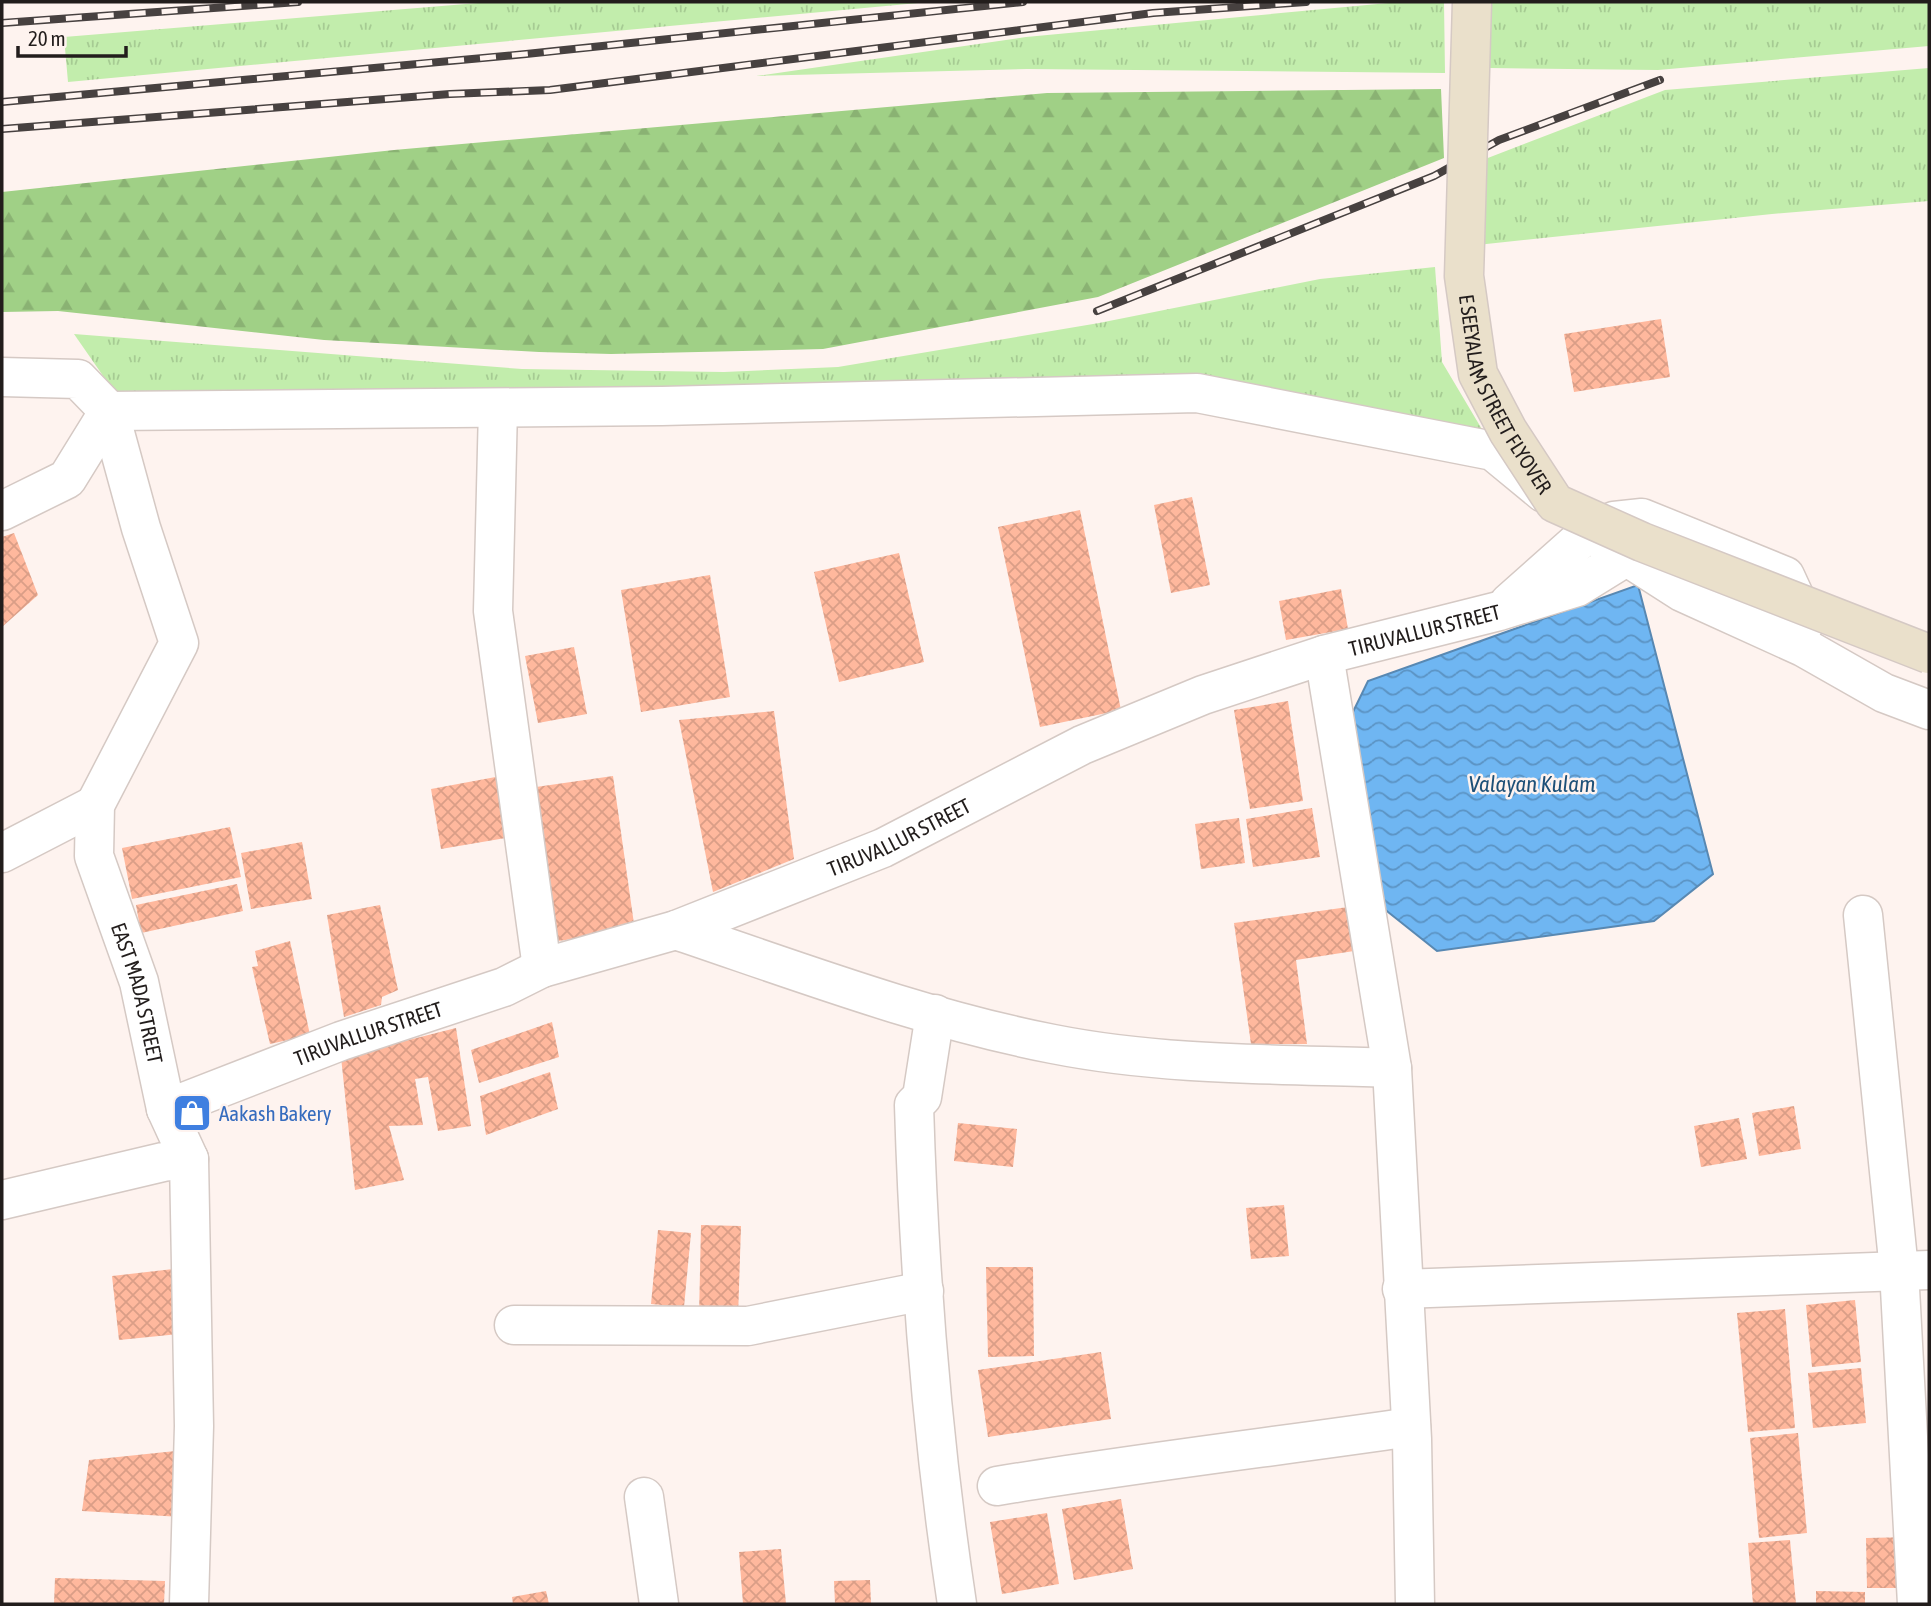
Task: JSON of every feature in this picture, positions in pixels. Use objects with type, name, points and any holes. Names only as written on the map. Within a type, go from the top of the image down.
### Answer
[{"type":"main road","name":"E SEEYALAM STREET FLYOVER","points":[[1472,2],[1465,276],[1478,374],[1508,431],[1555,503],[1642,542],[1929,654]]},
{"type":"street","points":[[2,377],[78,379],[109,411],[498,408],[1197,393],[1493,451],[1624,558],[1682,592],[1803,647],[1884,693],[1929,710]]},
{"type":"street","points":[[498,408],[493,611],[542,968]]},
{"type":"street","points":[[2,512],[67,479],[109,411]]},
{"type":"street","name":"EAST MADA STREET","points":[[109,411],[141,527],[179,643],[95,805],[94,856],[139,982],[166,1109],[189,1160],[194,1426],[189,1604]]},
{"type":"street","points":[[1499,611],[1590,531],[1614,521],[1642,518],[1785,576],[1803,615],[1803,647]]},
{"type":"street","name":"TIRUVALLUR STREET","points":[[166,1109],[341,1041],[505,987],[542,968],[676,930],[883,848],[1082,745],[1203,695],[1324,655],[1499,611],[1577,587],[1624,558]]},
{"type":"street","points":[[1324,655],[1392,1068],[1411,1427],[1415,1604]]},
{"type":"street","points":[[2,853],[95,805]]},
{"type":"street","points":[[1863,915],[1914,1270],[1917,1604]]},
{"type":"street","points":[[676,930],[935,1014],[1053,1044],[1183,1061],[1392,1068]]},
{"type":"street","points":[[935,1014],[922,1097],[914,1105],[918,1237],[941,1497],[957,1604]]},
{"type":"street","points":[[2,1200],[163,1162],[189,1160]]},
{"type":"street","points":[[1402,1289],[1914,1270]]},
{"type":"street","points":[[514,1325],[748,1326],[924,1291]]},
{"type":"street","points":[[997,1486],[1136,1463],[1192,1458],[1411,1427]]},
{"type":"street","points":[[644,1497],[659,1604]]},
{"type":"green space","points":[[490,2],[929,2],[68,82],[64,37]]},
{"type":"green space","points":[[1399,2],[1444,2],[1445,73],[1027,69],[756,76],[1026,37]]},
{"type":"green space","points":[[1490,2],[1929,2],[1929,46],[1658,70],[1489,68]]},
{"type":"green space","points":[[1929,68],[1929,201],[1772,214],[1477,245],[1480,161],[1665,90]]},
{"type":"green space","points":[[1441,89],[1444,158],[1098,297],[823,349],[611,354],[539,352],[324,340],[58,311],[2,312],[2,192],[394,150],[1047,93]]},
{"type":"green space","points":[[1435,267],[1442,362],[1483,431],[1196,389],[117,396],[74,334],[522,369],[724,372],[838,367],[1099,323],[1320,279]]},
{"type":"water","name":"Valayan Kulam","points":[[1638,585],[1713,874],[1654,921],[1437,951],[1383,908],[1351,716],[1368,681]]},
{"type":"building","points":[[1661,319],[1670,377],[1574,392],[1564,334]]},
{"type":"building","points":[[1192,497],[1210,585],[1171,593],[1154,505]]},
{"type":"building","points":[[1080,510],[1121,710],[1040,727],[998,527]]},
{"type":"building","points":[[14,533],[38,595],[2,627],[2,537]]},
{"type":"building","points":[[899,553],[924,662],[839,682],[814,572]]},
{"type":"building","points":[[710,575],[730,697],[641,712],[621,590]]},
{"type":"building","points":[[1341,589],[1348,629],[1286,640],[1279,601]]},
{"type":"building","points":[[574,647],[587,714],[538,723],[525,656]]},
{"type":"building","points":[[1288,701],[1303,801],[1250,809],[1234,710]]},
{"type":"building","points":[[774,711],[794,859],[713,892],[679,720]]},
{"type":"building","points":[[501,776],[512,837],[441,849],[431,789]]},
{"type":"building","points":[[613,776],[635,931],[558,941],[536,787]]},
{"type":"building","points":[[1312,808],[1320,857],[1253,867],[1246,819]]},
{"type":"building","points":[[1239,818],[1245,863],[1201,869],[1195,824]]},
{"type":"building","points":[[230,827],[241,877],[132,899],[122,848]]},
{"type":"building","points":[[302,842],[312,899],[251,909],[241,853]]},
{"type":"building","points":[[237,884],[243,911],[141,933],[136,905]]},
{"type":"building","points":[[380,905],[398,990],[382,997],[381,1005],[344,1017],[327,915]]},
{"type":"building","points":[[1348,907],[1354,951],[1296,960],[1307,1044],[1251,1044],[1234,923]]},
{"type":"building","points":[[290,941],[310,1035],[270,1044],[252,967],[258,966],[255,951]]},
{"type":"building","points":[[552,1022],[559,1057],[479,1083],[471,1050]]},
{"type":"building","points":[[456,1028],[471,1126],[438,1131],[428,1077],[415,1079],[423,1125],[389,1126],[404,1180],[355,1190],[341,1057]]},
{"type":"building","points":[[550,1072],[558,1109],[486,1135],[480,1096]]},
{"type":"building","points":[[1794,1106],[1801,1149],[1759,1156],[1752,1113]]},
{"type":"building","points":[[1739,1118],[1747,1159],[1701,1167],[1694,1126]]},
{"type":"building","points":[[958,1123],[1017,1129],[1013,1167],[954,1161]]},
{"type":"building","points":[[1284,1205],[1289,1256],[1251,1259],[1246,1208]]},
{"type":"building","points":[[701,1225],[741,1226],[738,1318],[699,1317]]},
{"type":"building","points":[[658,1230],[691,1233],[684,1307],[651,1304]]},
{"type":"building","points":[[986,1267],[1033,1267],[1034,1356],[988,1357]]},
{"type":"building","points":[[182,1268],[189,1333],[119,1340],[112,1276]]},
{"type":"building","points":[[1855,1300],[1861,1362],[1812,1367],[1806,1305]]},
{"type":"building","points":[[1785,1309],[1795,1428],[1748,1432],[1737,1313]]},
{"type":"building","points":[[1101,1352],[1111,1419],[988,1437],[978,1370]]},
{"type":"building","points":[[1861,1368],[1866,1423],[1813,1428],[1808,1373]]},
{"type":"building","points":[[1798,1433],[1807,1533],[1759,1538],[1750,1438]]},
{"type":"building","points":[[185,1450],[181,1517],[82,1511],[89,1460]]},
{"type":"building","points":[[1121,1499],[1133,1569],[1074,1580],[1062,1509]]},
{"type":"building","points":[[1047,1513],[1059,1584],[1002,1594],[990,1522]]},
{"type":"building","points":[[1911,1537],[1912,1588],[1867,1588],[1866,1538]]},
{"type":"building","points":[[1790,1540],[1796,1604],[1753,1604],[1748,1543]]},
{"type":"building","points":[[781,1549],[786,1604],[743,1604],[739,1552]]},
{"type":"building","points":[[55,1578],[165,1581],[164,1604],[54,1604]]},
{"type":"building","points":[[870,1580],[871,1604],[835,1604],[834,1581]]},
{"type":"building","points":[[546,1591],[549,1604],[513,1604],[512,1597]]},
{"type":"building","points":[[1816,1591],[1865,1592],[1865,1604],[1816,1604]]},
{"type":"railway","points":[[2,23],[298,2]]},
{"type":"railway","points":[[2,102],[526,54],[1023,2]]},
{"type":"railway","points":[[2,129],[450,94],[550,90],[1153,13],[1306,2]]},
{"type":"railway","points":[[1097,311],[1434,176],[1499,140],[1660,80]]},
{"type":"place","name":"Aakash Bakery","points":[[192,1113]]}]
